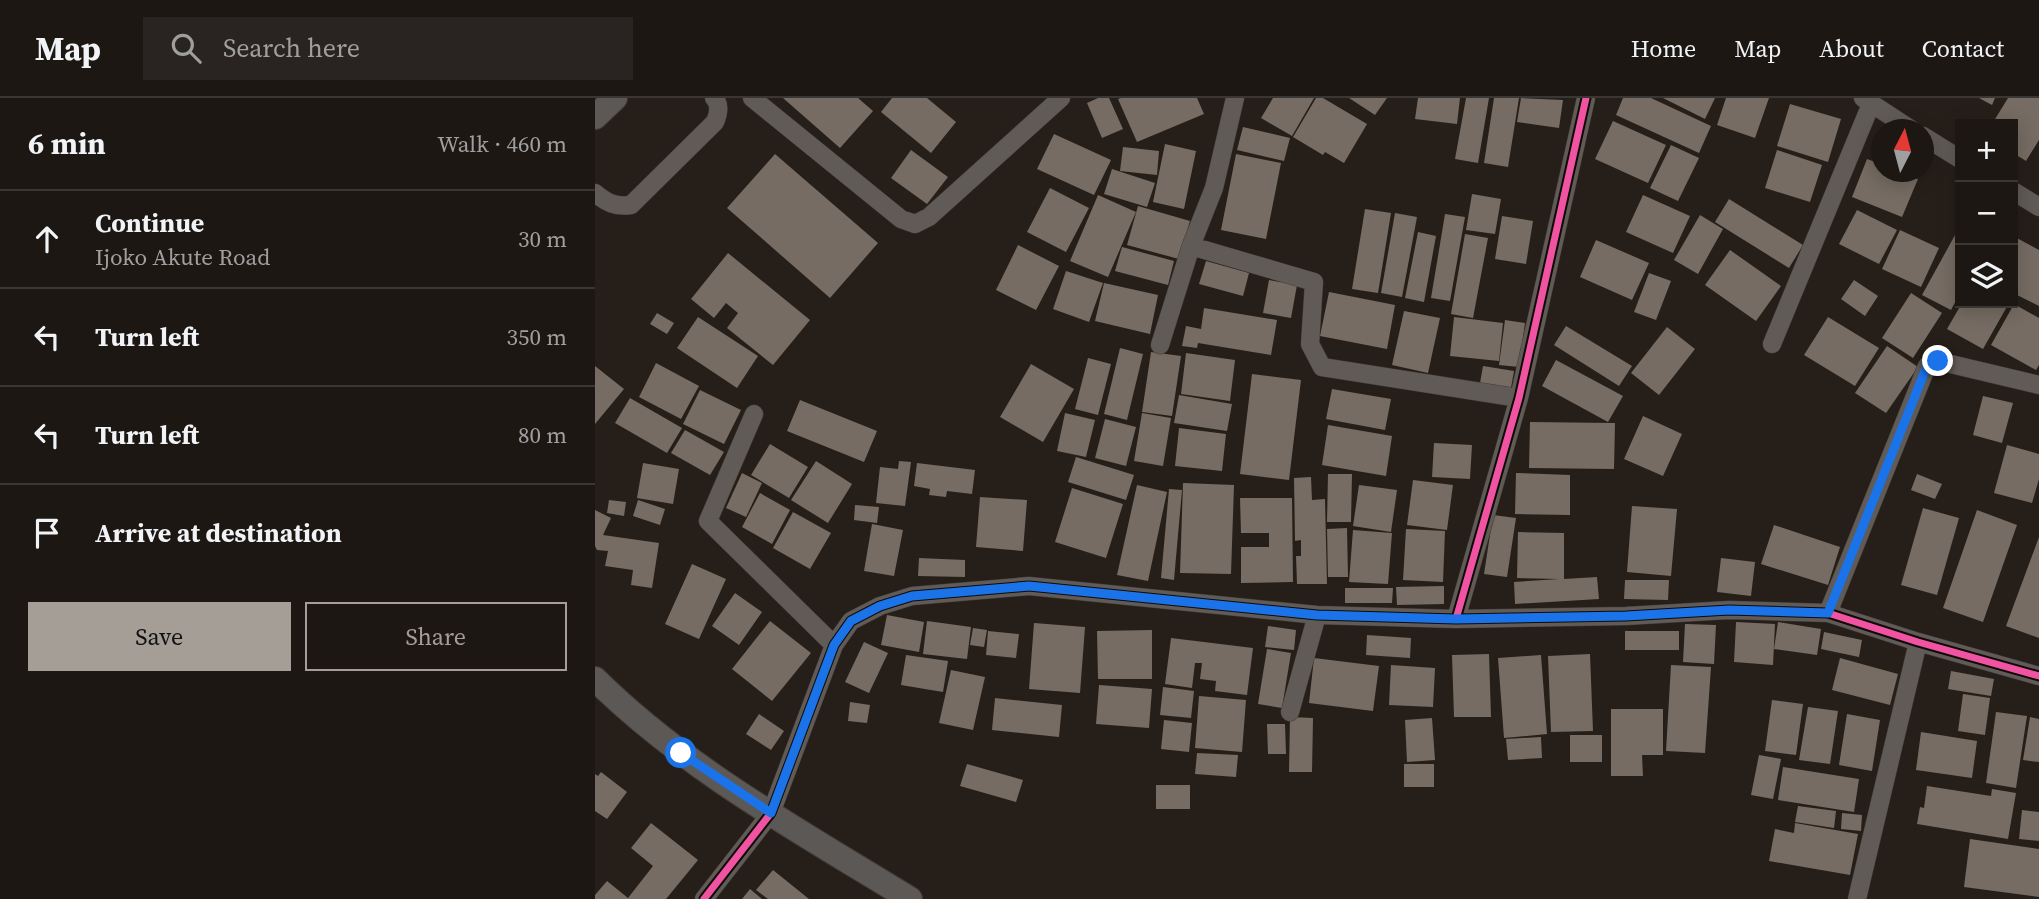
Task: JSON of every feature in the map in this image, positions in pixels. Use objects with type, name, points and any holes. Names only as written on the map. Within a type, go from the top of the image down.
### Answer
[{"type":"main road","points":[[595,117],[615,98]]},
{"type":"main road","points":[[595,679],[681,753],[771,813],[911,899]]},
{"type":"street","points":[[595,192],[607,203],[619,207],[631,205],[715,122],[719,113],[714,98]]},
{"type":"street","points":[[752,98],[901,219],[915,224],[929,217],[1061,98]]},
{"type":"street","points":[[1160,345],[1191,246],[1214,188],[1235,98]]},
{"type":"street","points":[[1456,619],[1518,398],[1586,98]]},
{"type":"street","points":[[1772,344],[1867,101],[1895,119]]},
{"type":"street","points":[[1934,143],[1955,156]]},
{"type":"street","points":[[2018,194],[2039,207]]},
{"type":"street","points":[[1191,246],[1314,282],[1310,344],[1322,367],[1518,398]]},
{"type":"street","points":[[1828,613],[1927,366],[1938,361],[2039,386]]},
{"type":"street","points":[[754,414],[708,521],[834,645]]},
{"type":"street","points":[[710,897],[771,813],[834,645],[851,621],[880,606],[912,596],[1029,586],[1317,615],[1456,619],[1626,616],[1729,610],[1828,613],[2039,676]]},
{"type":"street","points":[[1290,712],[1317,615]]},
{"type":"street","points":[[1857,899],[1918,642]]},
{"type":"building","points":[[783,98],[858,98],[873,111],[840,148]]},
{"type":"building","points":[[892,98],[927,98],[956,122],[931,153],[881,112]]},
{"type":"building","points":[[1098,98],[1109,98],[1123,129],[1102,138],[1087,103]]},
{"type":"building","points":[[1197,98],[1204,114],[1137,142],[1118,99]]},
{"type":"building","points":[[1273,98],[1314,98],[1292,136],[1261,118]]},
{"type":"building","points":[[1316,98],[1323,98],[1367,124],[1344,163],[1325,152],[1323,155],[1293,137]]},
{"type":"building","points":[[1349,98],[1387,98],[1375,115]]},
{"type":"building","points":[[1418,98],[1460,98],[1457,124],[1415,119]]},
{"type":"building","points":[[1466,98],[1489,98],[1478,163],[1455,159]]},
{"type":"building","points":[[1494,98],[1519,98],[1508,167],[1484,163]]},
{"type":"building","points":[[1521,98],[1563,100],[1559,128],[1517,122]]},
{"type":"building","points":[[1623,98],[1651,98],[1711,126],[1699,153],[1616,115]]},
{"type":"building","points":[[1663,98],[1715,98],[1705,119]]},
{"type":"building","points":[[1726,98],[1769,98],[1755,138],[1717,125]]},
{"type":"building","points":[[1979,98],[1995,98],[1992,105]]},
{"type":"building","points":[[2008,98],[2039,98],[2039,140],[2026,161],[2018,156],[2018,119],[1995,119]]},
{"type":"building","points":[[1790,104],[1841,119],[1828,162],[1777,146]]},
{"type":"building","points":[[1613,121],[1666,145],[1648,183],[1595,159]]},
{"type":"building","points":[[1243,127],[1290,138],[1284,161],[1237,150]]},
{"type":"building","points":[[1054,134],[1111,160],[1094,195],[1037,169]]},
{"type":"building","points":[[1165,144],[1196,151],[1184,209],[1153,202]]},
{"type":"building","points":[[1671,145],[1699,158],[1678,201],[1650,188]]},
{"type":"building","points":[[1123,147],[1159,151],[1157,175],[1120,171]]},
{"type":"building","points":[[911,150],[948,177],[927,204],[891,178]]},
{"type":"building","points":[[1777,150],[1822,165],[1810,202],[1765,188]]},
{"type":"building","points":[[775,154],[878,243],[830,298],[727,208]]},
{"type":"building","points":[[1236,154],[1281,163],[1266,239],[1221,230]]},
{"type":"building","points":[[1867,159],[1871,160],[1871,182],[1917,182],[1902,217],[1852,197]]},
{"type":"building","points":[[1112,169],[1155,183],[1147,207],[1104,194]]},
{"type":"building","points":[[1050,188],[1089,208],[1066,252],[1027,232]]},
{"type":"building","points":[[1472,194],[1501,199],[1495,234],[1466,230]]},
{"type":"building","points":[[1098,195],[1136,212],[1108,277],[1070,261]]},
{"type":"building","points":[[1643,195],[1690,216],[1673,253],[1626,232]]},
{"type":"building","points":[[1729,199],[1803,245],[1789,268],[1715,222]]},
{"type":"building","points":[[1138,206],[1190,221],[1179,259],[1127,245]]},
{"type":"building","points":[[1365,209],[1391,213],[1378,293],[1352,289]]},
{"type":"building","points":[[1857,210],[1897,230],[1879,264],[1839,244]]},
{"type":"building","points":[[1395,213],[1417,217],[1402,297],[1381,293]]},
{"type":"building","points":[[1445,214],[1465,217],[1450,301],[1431,298]]},
{"type":"building","points":[[1700,215],[1723,229],[1698,274],[1674,260]]},
{"type":"building","points":[[1502,216],[1533,221],[1526,264],[1495,259]]},
{"type":"building","points":[[1900,230],[1939,248],[1921,287],[1882,269]]},
{"type":"building","points":[[1418,232],[1436,236],[1424,302],[1405,298]]},
{"type":"building","points":[[1465,234],[1488,238],[1473,318],[1451,314]]},
{"type":"building","points":[[1955,235],[1955,302],[1951,310],[1922,295]]},
{"type":"building","points":[[2018,239],[2039,250],[2039,306],[2018,296]]},
{"type":"building","points":[[1596,240],[1649,263],[1632,300],[1580,277]]},
{"type":"building","points":[[1018,245],[1059,266],[1036,310],[996,290]]},
{"type":"building","points":[[1122,247],[1174,261],[1168,285],[1115,271]]},
{"type":"building","points":[[1730,250],[1781,286],[1756,321],[1705,285]]},
{"type":"building","points":[[728,253],[810,320],[773,365],[727,328],[738,313],[726,303],[714,318],[691,299]]},
{"type":"building","points":[[1206,261],[1249,273],[1243,296],[1199,284]]},
{"type":"building","points":[[1066,271],[1103,283],[1089,322],[1053,309]]},
{"type":"building","points":[[1649,273],[1671,281],[1656,320],[1634,312]]},
{"type":"building","points":[[1269,280],[1297,285],[1291,318],[1263,313]]},
{"type":"building","points":[[1854,280],[1878,296],[1865,316],[1841,299]]},
{"type":"building","points":[[1104,283],[1158,295],[1150,334],[1095,321]]},
{"type":"building","points":[[1329,292],[1395,305],[1387,349],[1320,336]]},
{"type":"building","points":[[1911,293],[1942,313],[1913,358],[1882,338]]},
{"type":"building","points":[[2018,306],[2039,318],[2039,365],[2036,370],[1991,345],[2012,308]]},
{"type":"building","points":[[1204,308],[1277,320],[1271,355],[1198,343],[1197,348],[1182,346],[1186,326],[1201,329]]},
{"type":"building","points":[[1959,308],[2006,308],[1983,349],[1947,329]]},
{"type":"building","points":[[1404,311],[1440,318],[1428,373],[1392,365]]},
{"type":"building","points":[[657,313],[674,323],[667,334],[650,324]]},
{"type":"building","points":[[698,317],[758,356],[737,388],[677,348]]},
{"type":"building","points":[[1454,317],[1503,323],[1499,361],[1450,356]]},
{"type":"building","points":[[1828,317],[1879,348],[1855,386],[1804,355]]},
{"type":"building","points":[[1505,320],[1525,323],[1519,367],[1499,365]]},
{"type":"building","points":[[1566,326],[1632,366],[1619,386],[1554,345]]},
{"type":"building","points":[[1667,327],[1695,349],[1659,395],[1631,373]]},
{"type":"building","points":[[1887,346],[1918,367],[1886,413],[1855,393]]},
{"type":"building","points":[[1120,348],[1143,354],[1127,420],[1104,414]]},
{"type":"building","points":[[1151,352],[1181,356],[1172,416],[1142,412]]},
{"type":"building","points":[[1186,353],[1235,360],[1230,401],[1181,394]]},
{"type":"building","points":[[1088,358],[1111,364],[1098,415],[1075,409]]},
{"type":"building","points":[[1556,360],[1623,396],[1608,422],[1542,386]]},
{"type":"building","points":[[656,363],[699,386],[681,419],[639,397]]},
{"type":"building","points":[[1031,364],[1074,389],[1043,442],[1000,417]]},
{"type":"building","points":[[595,366],[624,389],[595,424]]},
{"type":"building","points":[[1483,366],[1514,371],[1511,388],[1480,383]]},
{"type":"building","points":[[1252,374],[1301,380],[1289,480],[1240,474]]},
{"type":"building","points":[[1332,389],[1391,399],[1385,430],[1326,419]]},
{"type":"building","points":[[700,390],[741,410],[724,444],[683,424]]},
{"type":"building","points":[[1179,395],[1232,404],[1227,431],[1174,423]]},
{"type":"building","points":[[1983,396],[2013,403],[2002,443],[1973,435]]},
{"type":"building","points":[[630,398],[682,428],[667,453],[615,423]]},
{"type":"building","points":[[800,400],[877,431],[864,462],[787,431]]},
{"type":"building","points":[[1065,413],[1095,420],[1086,457],[1057,451]]},
{"type":"building","points":[[1142,413],[1171,418],[1163,466],[1134,461]]},
{"type":"building","points":[[1643,416],[1682,434],[1663,476],[1624,459]]},
{"type":"building","points":[[1105,419],[1136,427],[1126,466],[1095,458]]},
{"type":"building","points":[[1530,422],[1615,423],[1614,469],[1529,468]]},
{"type":"building","points":[[1328,425],[1392,436],[1386,476],[1322,465]]},
{"type":"building","points":[[1179,428],[1226,434],[1222,471],[1175,466]]},
{"type":"building","points":[[685,430],[724,452],[710,475],[671,453]]},
{"type":"building","points":[[1434,443],[1472,445],[1470,479],[1432,477]]},
{"type":"building","points":[[770,444],[808,467],[789,498],[751,475]]},
{"type":"building","points":[[2007,445],[2039,454],[2039,479],[2032,503],[1994,493]]},
{"type":"building","points":[[1076,457],[1134,475],[1126,500],[1068,482]]},
{"type":"building","points":[[816,461],[852,484],[828,523],[791,500]]},
{"type":"building","points":[[899,461],[911,462],[905,506],[876,503],[880,467],[898,469]]},
{"type":"building","points":[[643,463],[679,469],[673,504],[637,498]]},
{"type":"building","points":[[917,463],[975,470],[972,494],[947,491],[946,497],[929,495],[930,489],[914,486]]},
{"type":"building","points":[[742,473],[762,483],[746,517],[726,508]]},
{"type":"building","points":[[1516,473],[1570,475],[1570,515],[1515,514]]},
{"type":"building","points":[[1328,474],[1352,474],[1351,522],[1327,522]]},
{"type":"building","points":[[1917,474],[1942,484],[1935,499],[1911,490]]},
{"type":"building","points":[[1311,477],[1312,500],[1325,499],[1327,584],[1297,584],[1296,556],[1301,556],[1301,540],[1295,541],[1294,478]]},
{"type":"building","points":[[1413,480],[1453,485],[1447,530],[1407,525]]},
{"type":"building","points":[[1183,483],[1234,485],[1231,574],[1180,573]]},
{"type":"building","points":[[1137,485],[1167,492],[1148,581],[1117,575]]},
{"type":"building","points":[[1359,485],[1397,490],[1391,532],[1353,526]]},
{"type":"building","points":[[1072,488],[1123,504],[1106,558],[1055,542]]},
{"type":"building","points":[[1169,489],[1182,490],[1174,580],[1161,578]]},
{"type":"building","points":[[760,493],[790,510],[772,544],[742,527]]},
{"type":"building","points":[[980,497],[1027,500],[1023,551],[976,547]]},
{"type":"building","points":[[1240,498],[1292,498],[1293,582],[1241,583],[1241,547],[1269,547],[1269,533],[1241,533]]},
{"type":"building","points":[[609,500],[626,502],[624,516],[607,513]]},
{"type":"building","points":[[638,500],[665,509],[660,525],[633,516]]},
{"type":"building","points":[[855,505],[879,507],[877,523],[854,520]]},
{"type":"building","points":[[1632,506],[1677,509],[1671,576],[1627,572]]},
{"type":"building","points":[[1923,508],[1959,518],[1937,595],[1901,585]]},
{"type":"building","points":[[595,510],[611,518],[603,535],[659,543],[652,588],[631,585],[633,570],[605,566],[608,551],[597,550],[595,546]]},
{"type":"building","points":[[1977,510],[2017,525],[1983,622],[1943,608]]},
{"type":"building","points":[[793,512],[831,533],[810,569],[773,548]]},
{"type":"building","points":[[1493,515],[1516,518],[1507,577],[1484,574]]},
{"type":"building","points":[[872,524],[903,530],[894,576],[864,571]]},
{"type":"building","points":[[1774,525],[1840,547],[1828,585],[1761,564]]},
{"type":"building","points":[[1347,528],[1348,577],[1328,577],[1327,529]]},
{"type":"building","points":[[1406,529],[1445,531],[1443,582],[1403,580]]},
{"type":"building","points":[[1353,530],[1392,533],[1388,584],[1349,582]]},
{"type":"building","points":[[1518,532],[1564,533],[1564,579],[1597,577],[1599,599],[1515,604],[1514,582],[1559,579],[1517,578]]},
{"type":"building","points":[[2039,537],[2039,638],[2006,626]]},
{"type":"building","points":[[919,558],[965,560],[965,577],[918,576]]},
{"type":"building","points":[[1721,558],[1755,562],[1751,596],[1717,592]]},
{"type":"building","points":[[692,564],[726,579],[699,639],[665,624]]},
{"type":"building","points":[[1625,580],[1669,580],[1668,600],[1624,599]]},
{"type":"building","points":[[1444,586],[1444,604],[1397,605],[1396,587]]},
{"type":"building","points":[[1345,588],[1393,588],[1392,603],[1345,603]]},
{"type":"building","points":[[735,593],[762,612],[739,645],[712,626]]},
{"type":"building","points":[[887,615],[924,622],[919,652],[881,645]]},
{"type":"building","points":[[770,621],[811,653],[772,701],[732,669]]},
{"type":"building","points":[[927,621],[971,627],[967,659],[923,654]]},
{"type":"building","points":[[1736,622],[1775,624],[1773,665],[1734,662]]},
{"type":"building","points":[[1778,622],[1821,629],[1817,655],[1774,649]]},
{"type":"building","points":[[1034,623],[1085,627],[1080,693],[1029,689]]},
{"type":"building","points":[[1685,624],[1716,625],[1714,664],[1683,662]]},
{"type":"building","points":[[1268,626],[1296,630],[1294,650],[1265,647]]},
{"type":"building","points":[[973,628],[987,630],[984,647],[970,645]]},
{"type":"building","points":[[1152,630],[1152,679],[1098,679],[1097,631]]},
{"type":"building","points":[[988,631],[1019,634],[1016,658],[986,655]]},
{"type":"building","points":[[1625,631],[1679,631],[1679,650],[1625,650]]},
{"type":"building","points":[[1824,632],[1862,640],[1859,657],[1821,649]]},
{"type":"building","points":[[1367,635],[1411,638],[1410,658],[1366,655]]},
{"type":"building","points":[[1171,638],[1253,648],[1247,695],[1215,691],[1216,681],[1200,679],[1202,663],[1195,663],[1192,688],[1165,684]]},
{"type":"building","points":[[864,642],[888,653],[869,693],[845,682]]},
{"type":"building","points":[[1267,649],[1291,653],[1282,708],[1258,704]]},
{"type":"building","points":[[1489,654],[1491,717],[1454,717],[1452,655]]},
{"type":"building","points":[[1590,654],[1593,731],[1551,732],[1548,656]]},
{"type":"building","points":[[906,655],[948,661],[943,692],[901,685]]},
{"type":"building","points":[[1541,655],[1547,734],[1504,738],[1498,658]]},
{"type":"building","points":[[1314,658],[1379,666],[1373,711],[1309,703]]},
{"type":"building","points":[[1840,658],[1898,674],[1890,705],[1832,690]]},
{"type":"building","points":[[1391,665],[1435,668],[1433,707],[1389,705]]},
{"type":"building","points":[[1671,665],[1711,667],[1705,753],[1666,751]]},
{"type":"building","points":[[951,670],[985,677],[973,730],[939,723]]},
{"type":"building","points":[[1951,671],[1994,679],[1991,696],[1948,689]]},
{"type":"building","points":[[1099,685],[1152,689],[1149,728],[1096,724]]},
{"type":"building","points":[[1163,687],[1194,691],[1191,718],[1160,715]]},
{"type":"building","points":[[1963,694],[1990,698],[1985,735],[1958,731]]},
{"type":"building","points":[[1199,696],[1246,700],[1242,752],[1195,748]]},
{"type":"building","points":[[995,698],[1062,705],[1059,737],[992,730]]},
{"type":"building","points":[[1772,700],[1803,704],[1796,755],[1765,751]]},
{"type":"building","points":[[850,702],[870,705],[867,723],[848,721]]},
{"type":"building","points":[[1808,707],[1838,711],[1830,764],[1799,760]]},
{"type":"building","points":[[1611,709],[1663,709],[1663,755],[1642,755],[1643,776],[1611,776]]},
{"type":"building","points":[[1996,712],[2027,716],[2016,788],[1986,783]]},
{"type":"building","points":[[759,714],[784,731],[771,750],[746,734]]},
{"type":"building","points":[[1847,714],[1880,720],[1872,771],[1839,765]]},
{"type":"building","points":[[1290,717],[1313,718],[1312,772],[1289,772]]},
{"type":"building","points":[[2030,717],[2039,719],[2039,762],[2023,760]]},
{"type":"building","points":[[1432,718],[1435,760],[1407,762],[1405,720]]},
{"type":"building","points":[[1164,720],[1192,723],[1189,752],[1161,749]]},
{"type":"building","points":[[1267,724],[1285,724],[1286,754],[1268,754]]},
{"type":"building","points":[[1921,732],[1977,741],[1972,778],[1916,770]]},
{"type":"building","points":[[1570,735],[1602,735],[1602,762],[1570,762]]},
{"type":"building","points":[[1541,737],[1542,758],[1508,760],[1506,739]]},
{"type":"building","points":[[1197,753],[1238,755],[1236,777],[1195,774]]},
{"type":"building","points":[[1759,755],[1781,759],[1773,799],[1751,795]]},
{"type":"building","points":[[967,764],[1023,780],[1016,802],[960,786]]},
{"type":"building","points":[[1404,764],[1434,764],[1434,787],[1404,787]]},
{"type":"building","points":[[1783,767],[1859,779],[1854,812],[1778,800]]},
{"type":"building","points":[[601,772],[627,792],[607,819],[595,811],[595,774],[598,776]]},
{"type":"building","points":[[1156,785],[1190,785],[1190,809],[1156,809]]},
{"type":"building","points":[[1927,786],[1991,796],[1992,789],[2016,793],[2008,839],[1917,824],[1920,807],[1924,808]]},
{"type":"building","points":[[1798,806],[1836,811],[1834,828],[1795,822]]},
{"type":"building","points":[[2022,810],[2039,812],[2039,841],[2019,839]]},
{"type":"building","points":[[1842,813],[1862,815],[1861,831],[1841,829]]},
{"type":"building","points":[[651,823],[698,860],[666,899],[595,899],[595,895],[607,881],[628,898],[653,866],[631,848]]},
{"type":"building","points":[[1795,823],[1858,834],[1850,875],[1769,861],[1775,829],[1794,833]]},
{"type":"building","points":[[1970,839],[2039,849],[2039,897],[1964,887]]},
{"type":"building","points":[[773,870],[809,899],[768,899],[756,890]]},
{"type":"building","points":[[750,889],[762,899],[742,899]]},
{"type":"cycle path","points":[[1456,619],[1519,398],[1586,98]]},
{"type":"cycle path","points":[[704,899],[771,813],[834,645],[851,621],[880,606],[912,596],[1029,586],[1317,615],[1456,619],[1626,616],[1729,610],[1828,613],[2039,676]]},
{"type":"route","points":[[681,753],[771,813],[834,645],[851,621],[880,606],[912,596],[1029,586],[1317,615],[1456,619],[1626,616],[1729,610],[1828,613],[1927,366],[1938,361]]}]
